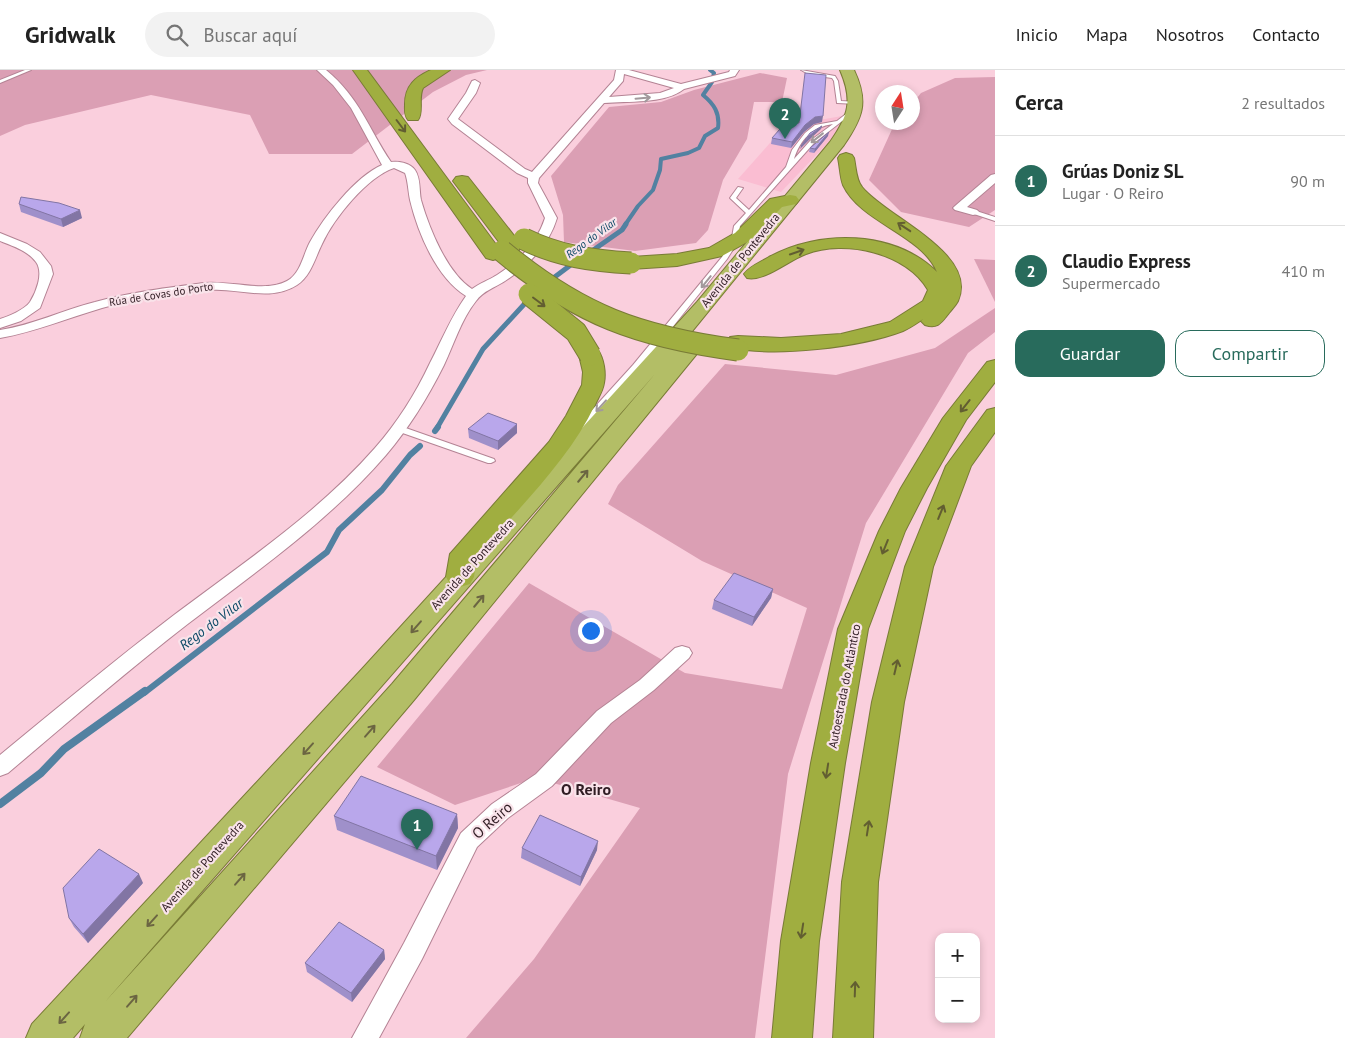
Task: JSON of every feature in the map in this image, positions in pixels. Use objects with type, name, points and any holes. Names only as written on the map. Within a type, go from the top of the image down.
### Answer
[{"type":"highway","points":[[350,70],[371,87]]},
{"type":"highway","points":[[360,70],[461,207],[474,228],[508,248],[535,245],[568,256],[589,260],[631,263],[684,259],[715,252],[734,243],[776,203],[795,208]]},
{"type":"highway","points":[[375,70],[428,137]]},
{"type":"highway","points":[[413,117],[411,98],[414,88],[424,79],[443,70]]},
{"type":"highway","points":[[848,70],[855,85],[857,106]]},
{"type":"highway","name":"Avenida de Pontevedra","points":[[795,208],[849,127],[857,106]]},
{"type":"highway","name":"Avenida de Pontevedra","points":[[46,1038],[367,684],[460,577],[704,306],[852,150],[850,183],[862,199],[938,250],[951,264],[958,280],[955,300],[932,321],[906,334],[878,342],[818,352],[738,346]]},
{"type":"highway","points":[[454,171],[484,209],[508,248],[526,272],[555,293],[592,313],[640,331],[677,342],[738,346],[841,340],[897,326],[932,304],[938,290],[933,279],[915,262],[894,253],[858,245],[815,245],[787,255],[754,274]]},
{"type":"highway","name":"Avenida de Pontevedra","points":[[100,1038],[403,692],[697,339],[754,274],[782,238]]},
{"type":"highway","points":[[460,577],[464,554],[558,447],[578,416],[593,385],[594,372],[590,355],[576,332],[513,279],[508,248]]},
{"type":"highway","name":"Autoestrada do Atlántico","points":[[792,1038],[802,932],[828,763],[853,629],[892,530],[955,418],[995,367]]},
{"type":"highway","points":[[853,1038],[860,882],[890,692],[919,567],[960,466],[995,415]]},
{"type":"street","points":[[320,70],[336,81],[362,120],[378,153],[388,166],[395,164],[410,171],[414,179],[416,201],[433,248],[461,288],[473,295]]},
{"type":"street","points":[[0,767],[180,621],[317,516],[372,462],[397,428],[436,365],[461,311],[473,295],[485,285],[500,279],[534,250],[551,218],[533,183],[534,176],[618,81],[621,70],[643,78],[681,87]]},
{"type":"street","points":[[602,100],[661,96],[675,92],[681,87],[732,74],[735,70]]},
{"type":"street","points":[[618,81],[643,78]]},
{"type":"street","points":[[475,82],[471,94],[453,119],[521,171],[534,176]]},
{"type":"street","name":"Rúa de Covas do Porto","points":[[0,334],[31,328],[96,305],[121,299],[215,286],[262,289],[289,284],[302,275],[317,240],[362,183],[388,166]]},
{"type":"street","points":[[973,212],[959,208],[995,177]]},
{"type":"street","points":[[0,237],[26,248],[42,258],[47,274],[36,305],[16,318],[0,324]]},
{"type":"street","points":[[451,273],[466,279],[500,279]]},
{"type":"street","name":"O Reiro","points":[[365,1038],[413,951],[470,840],[500,811],[544,780],[604,717],[647,685],[682,653]]},
{"type":"lane","points":[[0,82],[29,70]]},
{"type":"lane","points":[[803,70],[812,74],[833,77],[836,81],[839,102],[857,106]]},
{"type":"lane","points":[[558,447],[580,431],[636,367],[725,258],[734,243],[737,226],[812,142],[857,106]]},
{"type":"lane","points":[[789,168],[791,155],[817,126],[839,122]]},
{"type":"lane","points":[[740,188],[733,198],[749,213]]},
{"type":"lane","points":[[973,212],[995,218]]},
{"type":"lane","points":[[397,428],[491,461]]},
{"type":"shaded area","points":[[0,70],[487,70],[466,75],[433,92],[352,154],[269,154],[250,115],[151,95],[25,125],[0,136]]},
{"type":"shaded area","points":[[760,73],[787,78],[782,102],[754,102],[747,139],[723,180],[708,230],[696,243],[635,251],[564,242],[563,215],[551,176],[609,107],[661,102],[694,90]]},
{"type":"shaded area","points":[[995,77],[995,210],[969,227],[901,212],[869,180],[892,130],[920,130],[921,93],[955,78]]},
{"type":"shaded area","points":[[842,116],[842,128],[781,192],[738,179],[785,126]]},
{"type":"shaded area","points":[[974,259],[995,260],[995,302]]},
{"type":"shaded area","points":[[995,308],[995,332],[968,353],[866,523],[788,774],[755,1038],[466,1038],[534,959],[640,808],[536,778],[455,805],[377,767],[529,583],[685,673],[782,689],[807,608],[702,561],[608,504],[618,485],[725,364],[836,375],[935,348]]},
{"type":"building","points":[[805,73],[826,75],[823,116],[815,117],[805,125],[792,142],[772,138],[787,121],[799,123]]},
{"type":"building","points":[[822,126],[809,136],[801,146],[810,133]]},
{"type":"building","points":[[829,132],[815,149],[810,148]]},
{"type":"building","points":[[21,197],[59,203],[80,210],[61,219],[19,204]]},
{"type":"building","points":[[488,413],[517,424],[498,441],[468,429]]},
{"type":"building","points":[[734,573],[773,589],[754,617],[714,600]]},
{"type":"building","points":[[361,776],[457,814],[436,856],[334,816]]},
{"type":"building","points":[[540,815],[598,841],[581,877],[522,848]]},
{"type":"building","points":[[99,849],[139,874],[83,934],[69,918],[63,888]]},
{"type":"building","points":[[339,922],[384,950],[351,993],[305,963]]},
{"type":"waterway","name":"Rego do Vilar","points":[[625,225],[638,206],[653,190],[660,170],[661,159],[688,153],[699,148],[705,136],[718,128],[718,118],[715,109],[703,95],[712,82],[714,73],[710,70]]},
{"type":"waterway","name":"Rego do Vilar","points":[[589,253],[622,230],[626,224]]},
{"type":"waterway","name":"Rego do Vilar","points":[[548,282],[576,261]]},
{"type":"waterway","name":"Rego do Vilar","points":[[437,428],[483,349],[529,299]]},
{"type":"waterway","name":"Rego do Vilar","points":[[435,431],[438,427]]},
{"type":"waterway","name":"Rego do Vilar","points":[[144,693],[327,552],[339,530],[382,490],[410,455],[420,446]]},
{"type":"waterway","name":"Rego do Vilar","points":[[0,804],[41,773],[64,749],[145,691]]},
{"type":"place","name":"Claudio Express","points":[[785,139]]},
{"type":"place","name":"Grúas Doniz SL","points":[[417,850]]},
{"type":"district","name":"O Reiro","points":[[586,789]]}]
